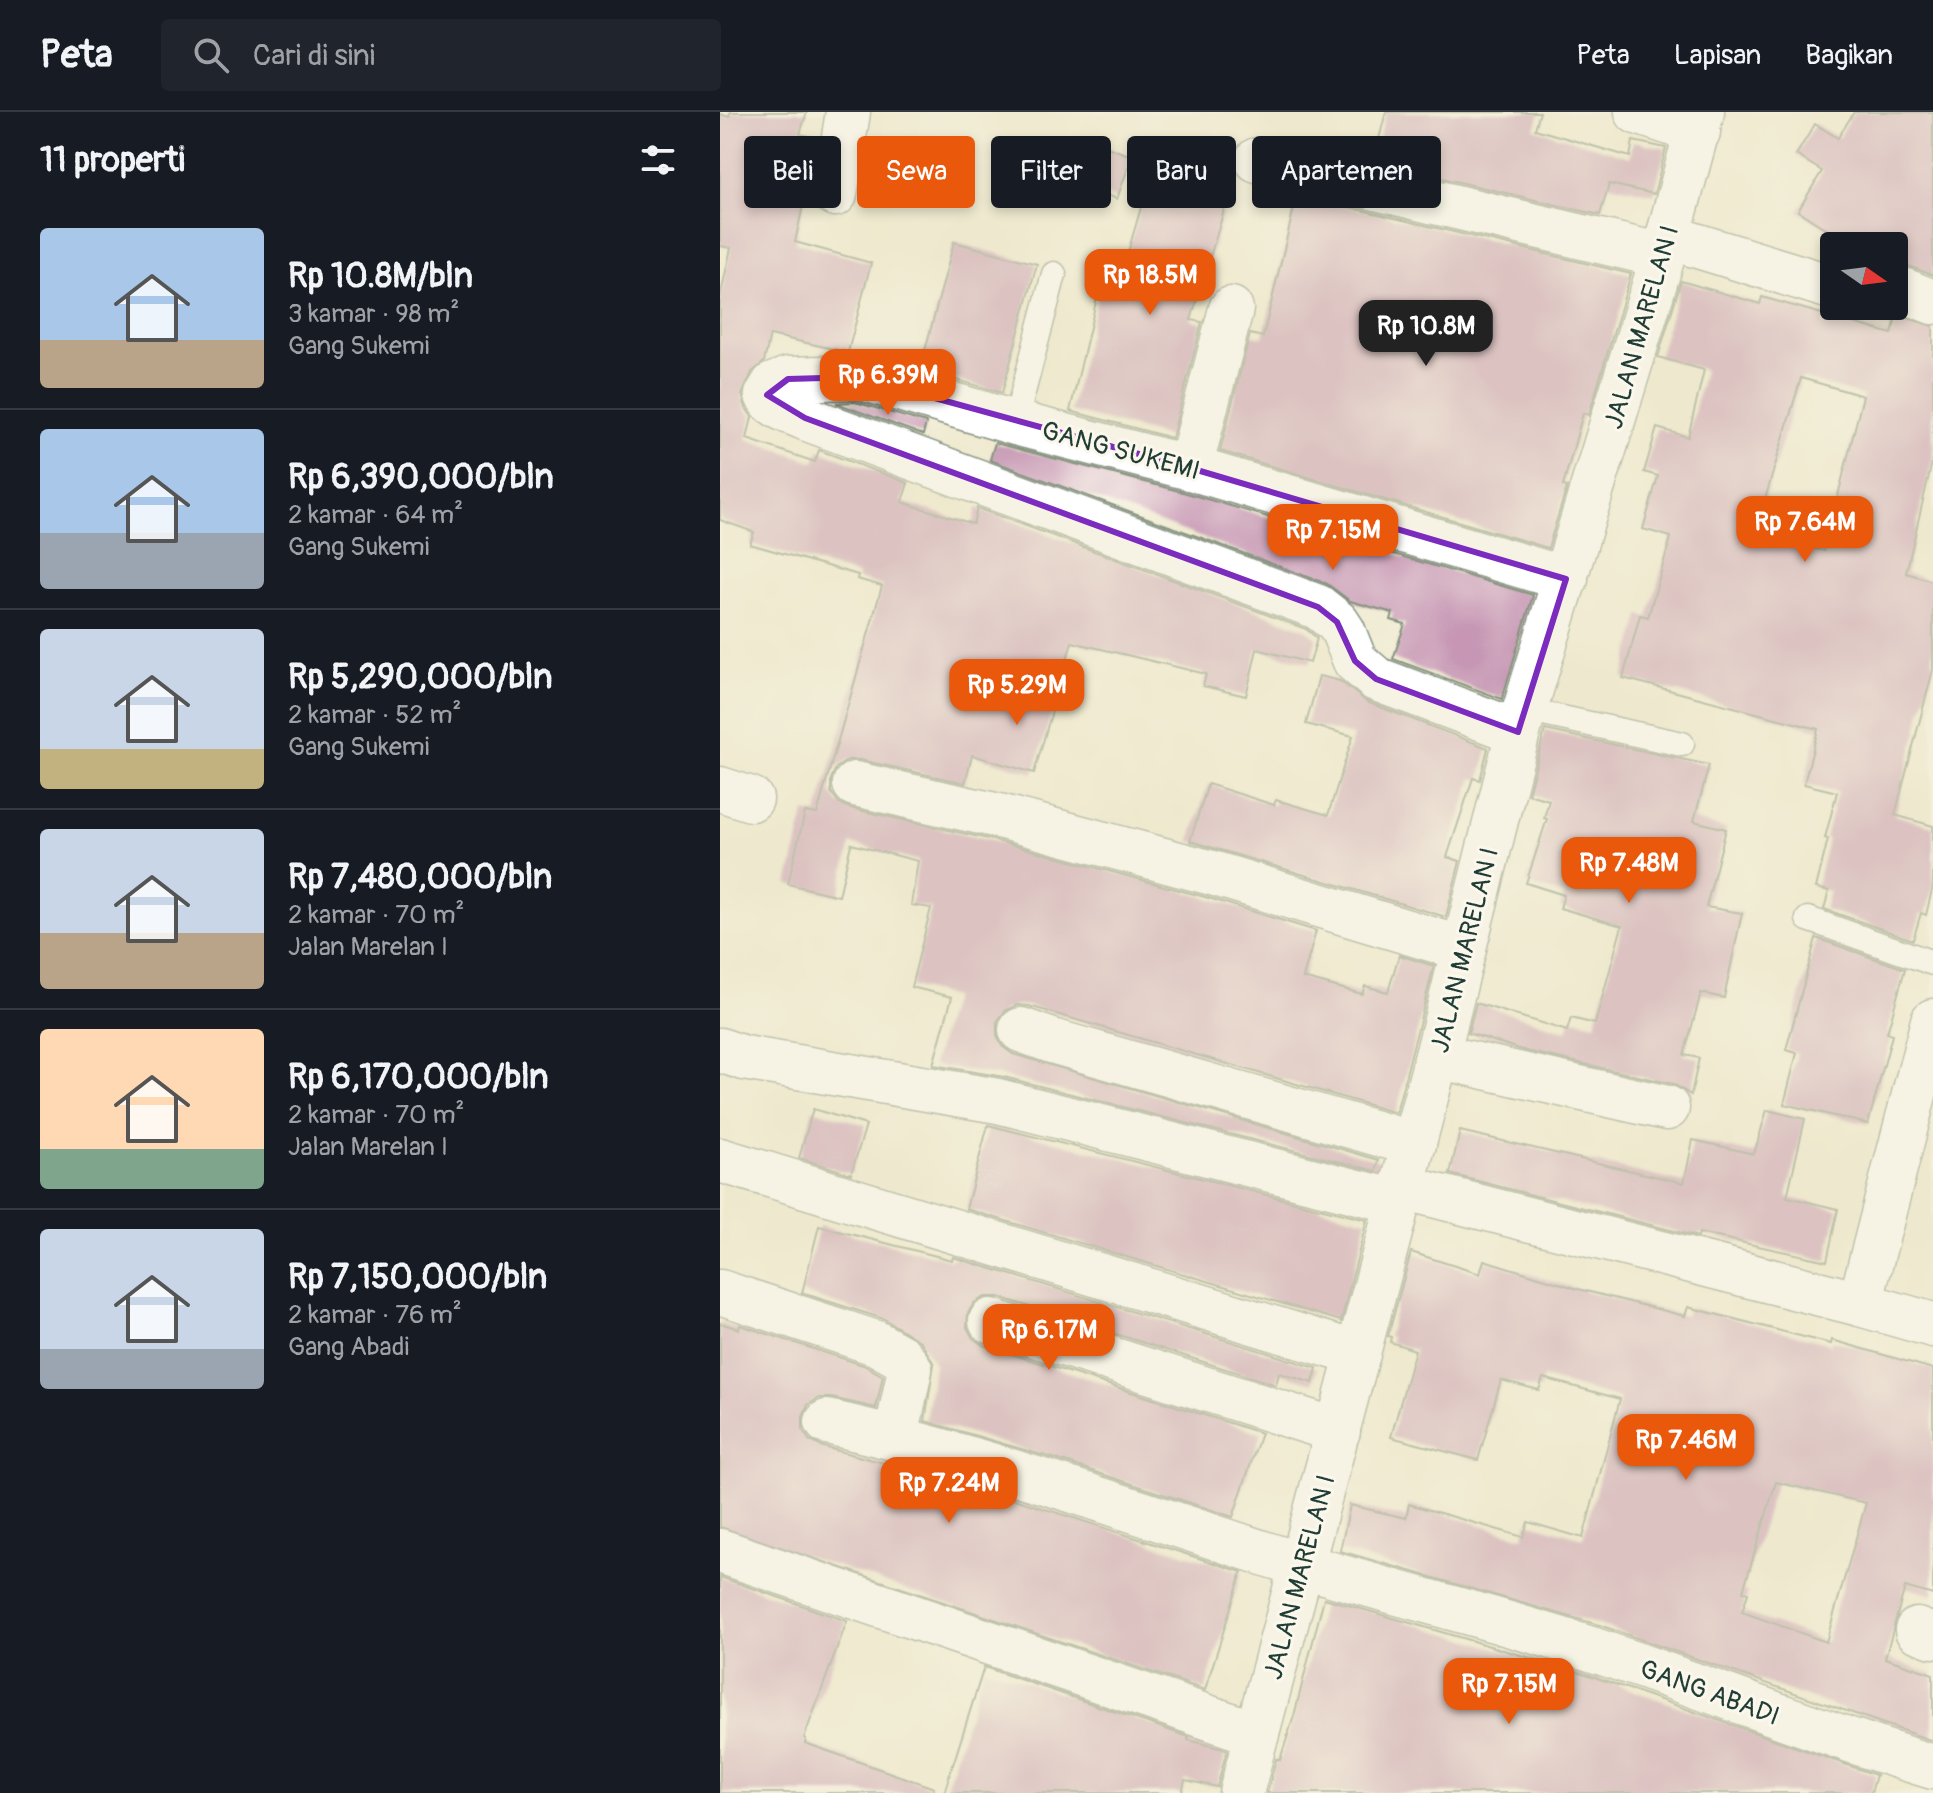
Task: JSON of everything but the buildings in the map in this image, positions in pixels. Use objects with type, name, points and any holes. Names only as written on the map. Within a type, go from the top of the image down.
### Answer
[{"type":"street","points":[[841,156],[848,112]]},
{"type":"street","points":[[1637,112],[1700,122]]},
{"type":"street","name":"JALAN MARELAN I","points":[[1241,1793],[1437,1056],[1521,721],[1666,246],[1700,122]]},
{"type":"street","points":[[1441,199],[1666,246],[1820,284]]},
{"type":"street","points":[[1908,292],[1933,302]]},
{"type":"street","points":[[1190,468],[1231,309]]},
{"type":"street","name":"GANG SUKEMI","points":[[1521,721],[1376,679],[1355,661],[1337,622],[1318,607],[805,418],[778,406],[767,395],[773,385],[788,379],[858,377],[1015,423],[1190,468],[1566,579]]},
{"type":"street","points":[[855,784],[999,816],[1212,873],[1464,949]]},
{"type":"street","points":[[1860,1304],[1933,1021]]},
{"type":"street","points":[[1021,1030],[1414,1144]]},
{"type":"street","points":[[720,1050],[744,1058],[998,1101],[1860,1304],[1933,1325]]},
{"type":"street","points":[[1437,1056],[1667,1108]]},
{"type":"street","points":[[720,1160],[1358,1354]]},
{"type":"street","points":[[720,1292],[876,1343],[901,1357],[910,1369],[896,1437]]},
{"type":"street","points":[[991,1321],[1338,1431]]},
{"type":"street","name":"GANG ABADI","points":[[827,1422],[896,1437],[1027,1476],[1302,1566],[1589,1649],[1861,1745],[1933,1767]]},
{"type":"street","points":[[720,1551],[1257,1734]]},
{"type":"lane","points":[[1015,423],[1054,274]]},
{"type":"lane","points":[[1521,721],[1682,744]]},
{"type":"lane","points":[[1808,919],[1933,963]]},
{"type":"highlighted area","points":[[858,377],[1190,468],[1566,579],[1518,732],[1376,679],[1355,661],[1337,622],[1318,607],[805,418],[767,395],[788,379]]}]
